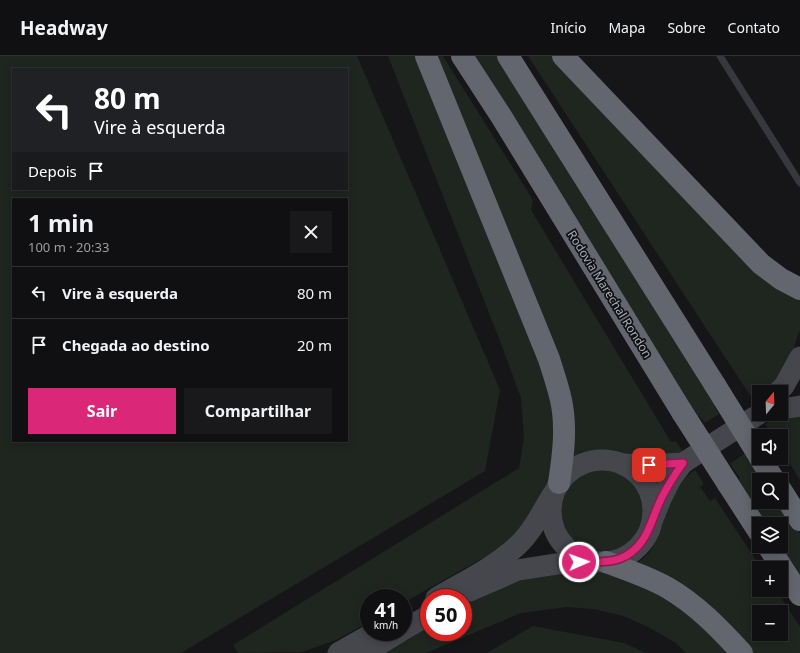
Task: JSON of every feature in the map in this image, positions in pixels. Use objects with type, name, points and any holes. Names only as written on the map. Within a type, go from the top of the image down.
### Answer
[{"type":"highway","points":[[426,56],[549,359],[561,401],[564,420],[563,461],[557,487]]},
{"type":"highway","name":"Rodovia Marechal Rondon","points":[[462,56],[501,116],[682,412],[752,521]]},
{"type":"highway","points":[[508,56],[752,444]]},
{"type":"highway","points":[[563,56],[761,264],[780,279],[800,289]]},
{"type":"highway","points":[[788,501],[800,520]]},
{"type":"highway","points":[[773,553],[800,595]]},
{"type":"highway","points":[[601,562],[652,580],[692,604],[714,623],[742,653]]},
{"type":"main road","points":[[785,385],[800,357]]},
{"type":"main road","points":[[788,407],[800,406]]},
{"type":"main road","points":[[472,590],[518,570],[564,563],[601,562],[619,559],[631,553],[641,544],[648,532],[661,498],[683,463],[752,419]]},
{"type":"main road","points":[[451,589],[496,562],[518,545],[534,525],[557,487],[568,473],[580,465],[594,461],[649,465],[683,463]]},
{"type":"main road","points":[[622,464],[636,473],[646,486],[652,501],[653,517],[648,532]]},
{"type":"main road","points":[[557,487],[551,506],[552,522],[557,536],[567,548],[580,557],[601,562]]},
{"type":"main road","points":[[338,653],[360,641]]},
{"type":"main road","points":[[365,653],[385,641]]},
{"type":"lane","points":[[720,56],[800,182]]},
{"type":"shaded area","points":[[0,56],[357,56],[500,390],[485,471],[181,653],[0,653]]},
{"type":"shaded area","points":[[388,56],[415,56],[543,368],[556,424],[550,477],[543,497],[514,539],[494,552],[428,589],[420,589],[420,593],[412,598],[412,589],[360,589],[360,627],[336,640],[302,652],[238,653],[233,645],[519,468],[524,437],[521,398]]},
{"type":"shaded area","points":[[434,56],[443,56],[533,200],[531,210],[671,442],[676,441],[683,452],[642,459],[610,452],[595,451],[581,452],[569,460],[571,446]]},
{"type":"shaded area","points":[[470,56],[499,56],[718,404],[715,407],[719,414],[705,423],[699,416],[695,418]]},
{"type":"shaded area","points":[[528,56],[552,56],[800,295],[800,330],[790,364],[776,385],[752,385],[752,398]]},
{"type":"shaded area","points":[[800,410],[800,480],[788,461],[788,429],[768,429],[765,424],[770,421],[788,421],[788,412]]},
{"type":"shaded area","points":[[745,453],[752,462],[752,465],[754,465],[761,473],[752,473],[752,505],[737,481],[740,478],[730,464]]},
{"type":"shaded area","points":[[593,470],[609,470],[625,477],[636,488],[643,504],[643,520],[640,528],[631,542],[625,547],[609,554],[593,554],[577,547],[566,536],[559,520],[559,504],[566,488],[577,477]]},
{"type":"shaded area","points":[[695,470],[704,484],[700,487],[710,501],[715,498],[756,561],[752,561],[752,597],[781,597],[786,605],[752,605],[752,641],[788,641],[788,608],[800,627],[800,653],[753,653],[725,624],[637,566],[638,562],[645,557],[654,544],[667,506],[672,495],[682,481]]},
{"type":"shaded area","points":[[755,509],[785,509],[800,533],[800,579],[785,553],[788,553],[788,517],[760,517]]},
{"type":"shaded area","points":[[574,569],[602,570],[662,591],[733,653],[686,653],[676,643],[650,628],[623,616],[593,609],[567,607],[521,613],[472,634],[472,600],[512,583],[543,574]]},
{"type":"shaded area","points":[[533,626],[624,643],[646,653],[487,653]]},
{"type":"shaded area","points":[[420,628],[420,641],[454,641],[426,653],[379,653],[399,641],[412,641],[412,633]]},
{"type":"route","points":[[579,562],[606,562],[619,559],[631,553],[641,544],[648,532],[661,498],[683,463],[649,465]]}]
